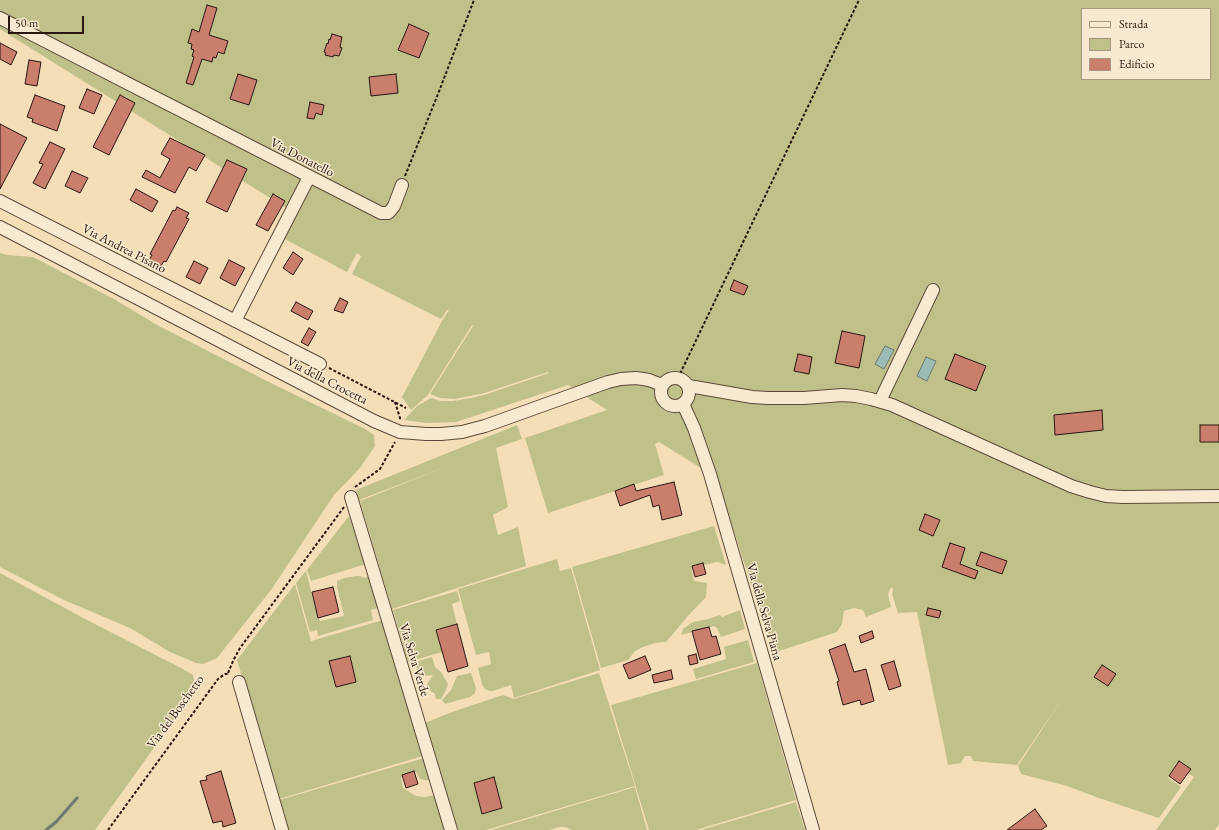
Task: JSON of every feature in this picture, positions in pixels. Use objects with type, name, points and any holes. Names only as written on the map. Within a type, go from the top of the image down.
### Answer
[{"type":"street","name":"Via Donatello","points":[[0,18],[384,214],[388,213],[394,206],[402,185]]},
{"type":"street","points":[[235,321],[309,177]]},
{"type":"street","name":"Via Andrea Pisano","points":[[0,201],[320,364]]},
{"type":"street","name":"Via della Crocetta","points":[[0,227],[374,421],[398,431],[426,434],[448,434],[462,432],[485,426],[608,382],[621,379],[643,379],[662,385]]},
{"type":"street","points":[[880,401],[933,290]]},
{"type":"street","points":[[689,386],[689,396],[687,401],[683,404],[674,406],[665,402],[661,394],[662,385],[669,379],[678,378],[686,382],[689,386],[752,397],[796,399],[849,395],[892,405],[1077,488],[1090,492],[1106,496],[1123,497],[1219,496]]},
{"type":"street","name":"Via della Selva Piana","points":[[683,404],[694,428],[710,474],[813,830]]},
{"type":"street","name":"Via Selva Verde","points":[[351,497],[451,830]]},
{"type":"street","points":[[239,682],[282,830]]},
{"type":"path","points":[[402,185],[474,0]]},
{"type":"path","points":[[678,378],[859,0]]},
{"type":"path","points":[[320,364],[406,408]]},
{"type":"path","points":[[239,682],[235,677],[228,673],[240,648],[351,497],[351,492],[354,488],[375,473],[382,465],[394,444],[400,418],[395,402]]},
{"type":"path","name":"Via del Boschetto","points":[[108,830],[218,679],[228,673]]},
{"type":"green space","points":[[0,0],[1219,0],[1219,824],[1215,830],[1156,830],[1194,777],[1176,766],[1168,778],[1181,787],[1159,818],[1067,786],[1021,774],[1018,766],[1064,696],[1017,765],[973,761],[971,756],[965,756],[961,763],[948,765],[917,612],[898,613],[892,594],[893,589],[891,587],[888,594],[891,607],[866,617],[863,610],[854,608],[844,611],[842,624],[837,632],[773,653],[717,478],[659,442],[655,444],[664,475],[548,513],[525,438],[607,410],[568,385],[456,422],[426,423],[404,420],[417,406],[431,398],[441,401],[453,401],[471,398],[549,373],[548,372],[481,394],[454,399],[440,398],[430,394],[473,326],[472,325],[428,395],[411,410],[402,397],[449,310],[447,310],[441,319],[352,274],[361,256],[357,253],[347,272],[281,237],[294,213],[0,29]]},
{"type":"green space","points":[[0,253],[33,257],[112,298],[159,326],[365,429],[374,435],[375,446],[360,468],[334,495],[271,590],[217,658],[203,664],[196,663],[170,652],[130,628],[64,600],[0,567]]},
{"type":"green space","points":[[517,425],[522,439],[496,448],[508,507],[493,515],[498,535],[518,527],[526,566],[392,609],[360,501],[448,466],[359,500],[356,490]]},
{"type":"green space","points":[[349,516],[366,564],[311,581],[307,570]]},
{"type":"green space","points":[[714,526],[726,565],[717,562],[691,568],[694,581],[707,583],[706,597],[666,642],[655,643],[643,647],[635,651],[628,660],[601,668],[572,567]]},
{"type":"green space","points":[[557,559],[560,571],[571,568],[600,670],[514,698],[511,685],[493,691],[485,689],[482,684],[478,668],[491,664],[489,652],[476,655],[458,589]]},
{"type":"green space","points":[[306,571],[320,621],[344,616],[337,581],[356,576],[361,576],[363,578],[369,576],[378,608],[371,610],[373,620],[318,636],[317,630],[310,632],[296,583]]},
{"type":"green space","points":[[0,573],[193,675],[195,686],[189,699],[95,830],[0,830]]},
{"type":"green space","points":[[295,584],[311,641],[383,620],[423,756],[279,799],[237,660]]},
{"type":"green space","points":[[457,591],[460,601],[452,604],[457,624],[436,630],[442,652],[408,662],[393,610]]},
{"type":"green space","points":[[740,610],[745,629],[721,637],[717,628],[714,626],[681,635],[683,629],[693,622],[720,615],[722,617]]},
{"type":"green space","points":[[748,640],[754,662],[696,679],[693,669],[726,659],[724,647]]},
{"type":"green space","points":[[432,657],[435,667],[441,672],[448,684],[441,699],[436,699],[435,694],[428,689],[427,684],[433,675],[424,676],[418,672],[415,664],[419,661]]},
{"type":"green space","points":[[757,663],[796,800],[696,830],[649,830],[611,705]]},
{"type":"green space","points":[[471,673],[476,688],[475,693],[470,697],[445,704],[442,700],[451,690],[457,676]]},
{"type":"green space","points":[[599,673],[635,786],[486,830],[458,830],[425,723],[452,712],[503,695],[514,699]]},
{"type":"green space","points":[[424,758],[430,781],[420,779],[416,772],[401,777],[403,788],[416,796],[425,797],[434,795],[444,830],[286,830],[279,800]]},
{"type":"green space","points":[[635,787],[647,830],[572,830],[565,827],[560,827],[549,830],[491,830]]},
{"type":"green space","points":[[796,802],[805,830],[701,830]]},
{"type":"water","points":[[885,346],[894,350],[884,369],[875,364]]},
{"type":"water","points":[[926,357],[936,361],[927,381],[917,376]]},
{"type":"building","points":[[207,5],[217,8],[209,35],[228,41],[224,54],[218,52],[216,58],[213,57],[212,62],[202,59],[193,85],[186,83],[194,57],[192,56],[194,50],[191,49],[192,44],[188,43],[192,29],[199,32]]},
{"type":"building","points":[[409,24],[429,33],[419,58],[398,50]]},
{"type":"building","points":[[332,34],[342,37],[340,47],[342,48],[339,56],[334,55],[333,57],[325,55],[326,53],[324,52]]},
{"type":"building","points":[[0,43],[17,52],[11,65],[0,59]]},
{"type":"building","points":[[29,60],[41,62],[37,86],[25,84]]},
{"type":"building","points":[[238,74],[257,80],[249,105],[230,99]]},
{"type":"building","points":[[396,74],[398,93],[371,96],[369,77]]},
{"type":"building","points":[[87,89],[102,95],[94,114],[79,108]]},
{"type":"building","points":[[35,95],[65,106],[57,131],[32,122],[33,119],[27,117]]},
{"type":"building","points":[[120,95],[135,103],[109,155],[93,147]]},
{"type":"building","points":[[310,102],[324,105],[322,115],[316,113],[314,119],[307,118]]},
{"type":"building","points":[[0,124],[27,138],[0,189]]},
{"type":"building","points":[[170,138],[205,155],[196,171],[189,167],[175,193],[142,177],[146,170],[160,178],[170,159],[161,154]]},
{"type":"building","points":[[50,142],[65,149],[45,189],[33,183],[43,164],[39,163]]},
{"type":"building","points":[[227,160],[247,169],[227,212],[206,202]]},
{"type":"building","points":[[72,171],[88,178],[80,193],[65,186]]},
{"type":"building","points":[[136,189],[158,201],[152,212],[130,200]]},
{"type":"building","points":[[273,194],[285,201],[268,231],[256,225]]},
{"type":"building","points":[[177,207],[189,213],[186,218],[189,219],[166,262],[164,261],[161,266],[149,260],[152,255],[150,254],[173,210],[175,211]]},
{"type":"building","points":[[293,252],[303,259],[293,275],[283,268]]},
{"type":"building","points":[[229,260],[245,268],[235,286],[220,278]]},
{"type":"building","points":[[194,261],[208,268],[200,284],[186,277]]},
{"type":"building","points":[[734,280],[748,286],[744,295],[730,290]]},
{"type":"building","points":[[340,298],[348,302],[343,313],[334,310]]},
{"type":"building","points":[[296,302],[313,311],[308,320],[291,311]]},
{"type":"building","points":[[309,328],[316,332],[308,346],[301,342]]},
{"type":"building","points":[[842,331],[865,336],[859,368],[835,363]]},
{"type":"building","points":[[798,354],[812,357],[809,374],[794,371]]},
{"type":"building","points":[[955,354],[986,366],[976,391],[945,379]]},
{"type":"building","points":[[1102,410],[1103,430],[1055,435],[1054,415]]},
{"type":"building","points":[[1200,425],[1219,425],[1219,442],[1200,442]]},
{"type":"building","points":[[674,482],[682,515],[662,520],[659,505],[653,507],[650,495],[620,506],[615,491],[634,484],[636,491]]},
{"type":"building","points":[[925,514],[940,520],[933,536],[919,530]]},
{"type":"building","points":[[950,543],[965,548],[960,564],[978,571],[975,579],[942,567]]},
{"type":"building","points":[[981,552],[1007,561],[1002,574],[976,565]]},
{"type":"building","points":[[703,563],[706,574],[695,577],[692,566]]},
{"type":"building","points":[[333,587],[339,612],[318,618],[312,592]]},
{"type":"building","points":[[928,608],[941,611],[939,618],[926,615]]},
{"type":"building","points":[[457,624],[468,666],[448,672],[436,630]]},
{"type":"building","points":[[709,627],[712,637],[716,636],[721,654],[700,660],[692,631]]},
{"type":"building","points":[[872,631],[874,638],[861,643],[859,636]]},
{"type":"building","points":[[845,644],[854,672],[866,669],[874,701],[861,705],[860,700],[843,705],[837,682],[839,681],[829,650]]},
{"type":"building","points":[[696,654],[698,663],[690,665],[688,656]]},
{"type":"building","points":[[350,656],[356,682],[336,687],[329,661]]},
{"type":"building","points":[[645,656],[651,670],[629,679],[623,665]]},
{"type":"building","points":[[894,661],[901,686],[889,690],[881,665]]},
{"type":"building","points":[[1102,665],[1116,674],[1108,686],[1094,677]]},
{"type":"building","points":[[671,670],[673,679],[654,683],[652,675]]},
{"type":"building","points":[[1179,761],[1191,769],[1180,784],[1169,776]]},
{"type":"building","points":[[221,771],[236,823],[223,827],[222,821],[213,823],[200,781],[207,780],[206,776]]},
{"type":"building","points":[[414,771],[418,784],[406,788],[402,775]]},
{"type":"building","points":[[494,777],[502,808],[482,814],[474,783]]},
{"type":"building","points":[[1035,809],[1047,826],[1041,830],[1007,830]]},
{"type":"waterway","points":[[46,830],[56,822],[77,798]]}]
